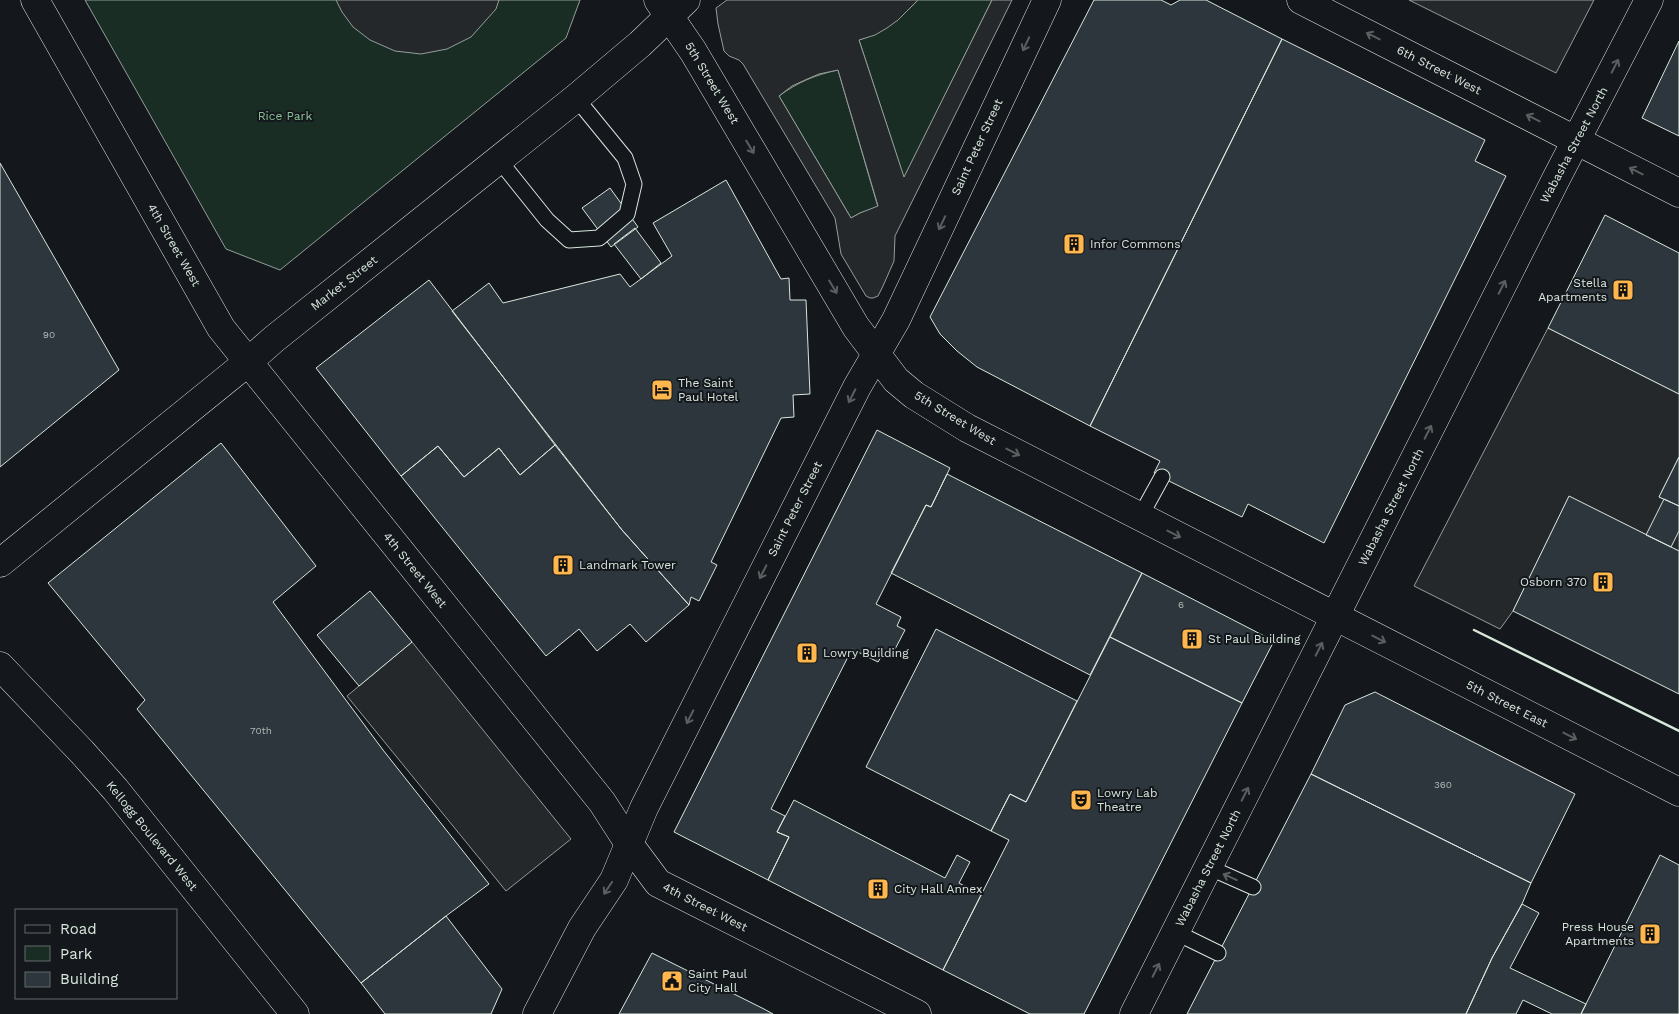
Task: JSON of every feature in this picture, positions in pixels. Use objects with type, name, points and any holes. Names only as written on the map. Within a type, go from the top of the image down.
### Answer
[{"type":"street","name":"4th Street West","points":[[35,0],[221,328],[602,802],[629,844],[658,883],[917,1014]]},
{"type":"street","name":"6th Street West","points":[[1301,0],[1679,193]]},
{"type":"street","name":"Wabasha Street North","points":[[1134,1014],[1576,140],[1649,0]]},
{"type":"street","name":"Saint Peter Street","points":[[537,1014],[582,928],[614,880],[649,799],[857,387],[896,320],[1047,1]]},
{"type":"street","name":"Market Street","points":[[0,563],[282,333],[576,98],[640,44],[671,6]]},
{"type":"street","name":"5th Street West","points":[[671,6],[693,51],[856,327],[896,380],[914,395],[976,433],[1336,616]]},
{"type":"street","name":"5th Street East","points":[[1336,616],[1679,792]]},
{"type":"street","name":"Kellogg Boulevard West","points":[[0,666],[115,788],[295,1014]]},
{"type":"lane","points":[[499,160],[547,220],[569,240],[599,238],[627,214],[634,184],[625,158],[576,98]]},
{"type":"lane","points":[[1140,517],[1162,477]]},
{"type":"lane","points":[[1208,867],[1252,887]]},
{"type":"lane","points":[[1175,932],[1218,953]]},
{"type":"green space","name":"Rice Park","points":[[85,0],[580,0],[566,38],[280,270],[226,249]]},
{"type":"green space","points":[[918,0],[992,0],[904,178],[859,40],[891,24]]},
{"type":"green space","points":[[838,70],[878,207],[851,218],[779,96],[807,80]]},
{"type":"shaded area","points":[[336,0],[499,0],[496,9],[471,37],[447,49],[421,54],[395,51],[370,40],[353,27]]},
{"type":"shaded area","points":[[727,0],[918,0],[887,28],[875,35],[859,40],[904,177],[992,0],[1012,0],[895,236],[894,261],[878,296],[870,298],[866,296],[841,254],[835,218],[743,64],[724,51],[716,8]],"holes":[[[838,70],[878,206],[851,218],[779,96],[792,86],[805,80],[819,74]]]},
{"type":"shaded area","points":[[1409,0],[1594,0],[1556,73]]},
{"type":"shaded area","points":[[1548,328],[1679,394],[1679,457],[1659,497],[1679,506],[1679,551],[1569,497],[1513,611],[1500,629],[1414,586]]},
{"type":"shaded area","points":[[412,642],[571,839],[506,891],[347,696]]},
{"type":"building","name":"Infor Commons","points":[[1094,0],[1161,0],[1171,5],[1180,0],[1206,0],[1282,39],[1090,426],[977,367],[940,334],[930,317]]},
{"type":"building","points":[[1282,39],[1485,140],[1475,161],[1506,176],[1324,543],[1248,504],[1242,517],[1171,482],[1154,473],[1160,461],[1090,426]]},
{"type":"building","points":[[1679,41],[1679,136],[1642,118]]},
{"type":"building","points":[[0,163],[119,370],[0,467]]},
{"type":"building","name":"The Saint Paul Hotel","points":[[726,180],[781,279],[789,278],[790,300],[806,300],[810,394],[793,395],[794,417],[781,418],[711,562],[717,565],[699,601],[691,597],[689,605],[622,530],[452,311],[489,283],[503,303],[620,274],[630,287],[672,256],[653,223]]},
{"type":"building","points":[[610,188],[638,227],[611,247],[582,208]]},
{"type":"building","name":"Stella Apartments","points":[[1605,215],[1679,253],[1679,394],[1548,328]]},
{"type":"building","points":[[635,228],[661,263],[641,279],[614,244]]},
{"type":"building","points":[[429,280],[555,445],[520,475],[499,448],[464,477],[438,446],[401,476],[316,368]]},
{"type":"building","name":"Lowry Building","points":[[877,430],[950,468],[931,507],[926,505],[876,604],[901,617],[897,626],[905,630],[892,655],[884,652],[878,662],[852,649],[771,809],[785,816],[777,832],[789,837],[768,880],[674,832]]},
{"type":"building","points":[[221,443],[316,566],[273,602],[383,750],[489,884],[361,983],[137,709],[145,700],[48,583]]},
{"type":"building","name":"Landmark Tower","points":[[555,445],[622,530],[689,605],[646,642],[630,624],[597,651],[579,629],[546,656],[401,476],[438,446],[464,477],[499,448],[520,475]]},
{"type":"building","points":[[1679,457],[1679,506],[1659,497]]},
{"type":"building","points":[[947,474],[1142,573],[1090,675],[891,573],[926,505],[931,507]]},
{"type":"building","name":"Osborn 370","points":[[1569,496],[1679,551],[1679,694],[1513,611]]},
{"type":"building","points":[[1664,499],[1679,506],[1679,531],[1671,547],[1646,535]]},
{"type":"building","name":"St Paul Building","points":[[1142,573],[1274,641],[1242,703],[1110,637]]},
{"type":"building","points":[[370,591],[412,642],[359,686],[317,635]]},
{"type":"building","points":[[936,629],[1077,701],[1026,802],[1010,794],[991,831],[866,767]]},
{"type":"building","points":[[1110,637],[1242,703],[1084,1014],[1030,1014],[943,970],[1009,840],[991,831],[1010,794],[1026,802]]},
{"type":"building","points":[[1375,692],[1575,794],[1531,883],[1311,774],[1345,705]]},
{"type":"building","points":[[1311,774],[1531,883],[1522,904],[1492,958],[1466,1014],[1187,1014]]},
{"type":"building","name":"City Hall Annex","points":[[794,800],[945,878],[957,855],[970,862],[959,883],[981,895],[943,970],[768,880],[789,837],[777,832]]},
{"type":"building","name":"Press House Apartments","points":[[1660,855],[1679,865],[1679,1014],[1581,1014]]},
{"type":"building","points":[[1522,904],[1539,913],[1510,968],[1586,1004],[1581,1014],[1552,1014],[1523,1000],[1516,1014],[1466,1014],[1492,958]]},
{"type":"building","points":[[446,916],[502,989],[491,1014],[385,1014],[361,983]]},
{"type":"building","name":"Saint Paul City Hall","points":[[652,953],[764,1009],[773,1014],[619,1014]]},
{"type":"wall","points":[[1474,630],[1679,731]]},
{"type":"place","name":"Infor Commons","points":[[1074,244]]},
{"type":"place","name":"Stella Apartments","points":[[1623,290]]},
{"type":"place","name":"The Saint Paul Hotel","points":[[662,390]]},
{"type":"place","name":"Landmark Tower","points":[[563,565]]},
{"type":"place","name":"Osborn 370","points":[[1603,582]]},
{"type":"place","name":"St Paul Building","points":[[1192,639]]},
{"type":"place","name":"Lowry Building","points":[[807,653]]},
{"type":"place","name":"Lowry Lab Theatre","points":[[1081,800]]},
{"type":"place","name":"City Hall Annex","points":[[878,889]]},
{"type":"place","name":"Press House Apartments","points":[[1650,934]]},
{"type":"place","name":"Saint Paul City Hall","points":[[672,981]]}]
